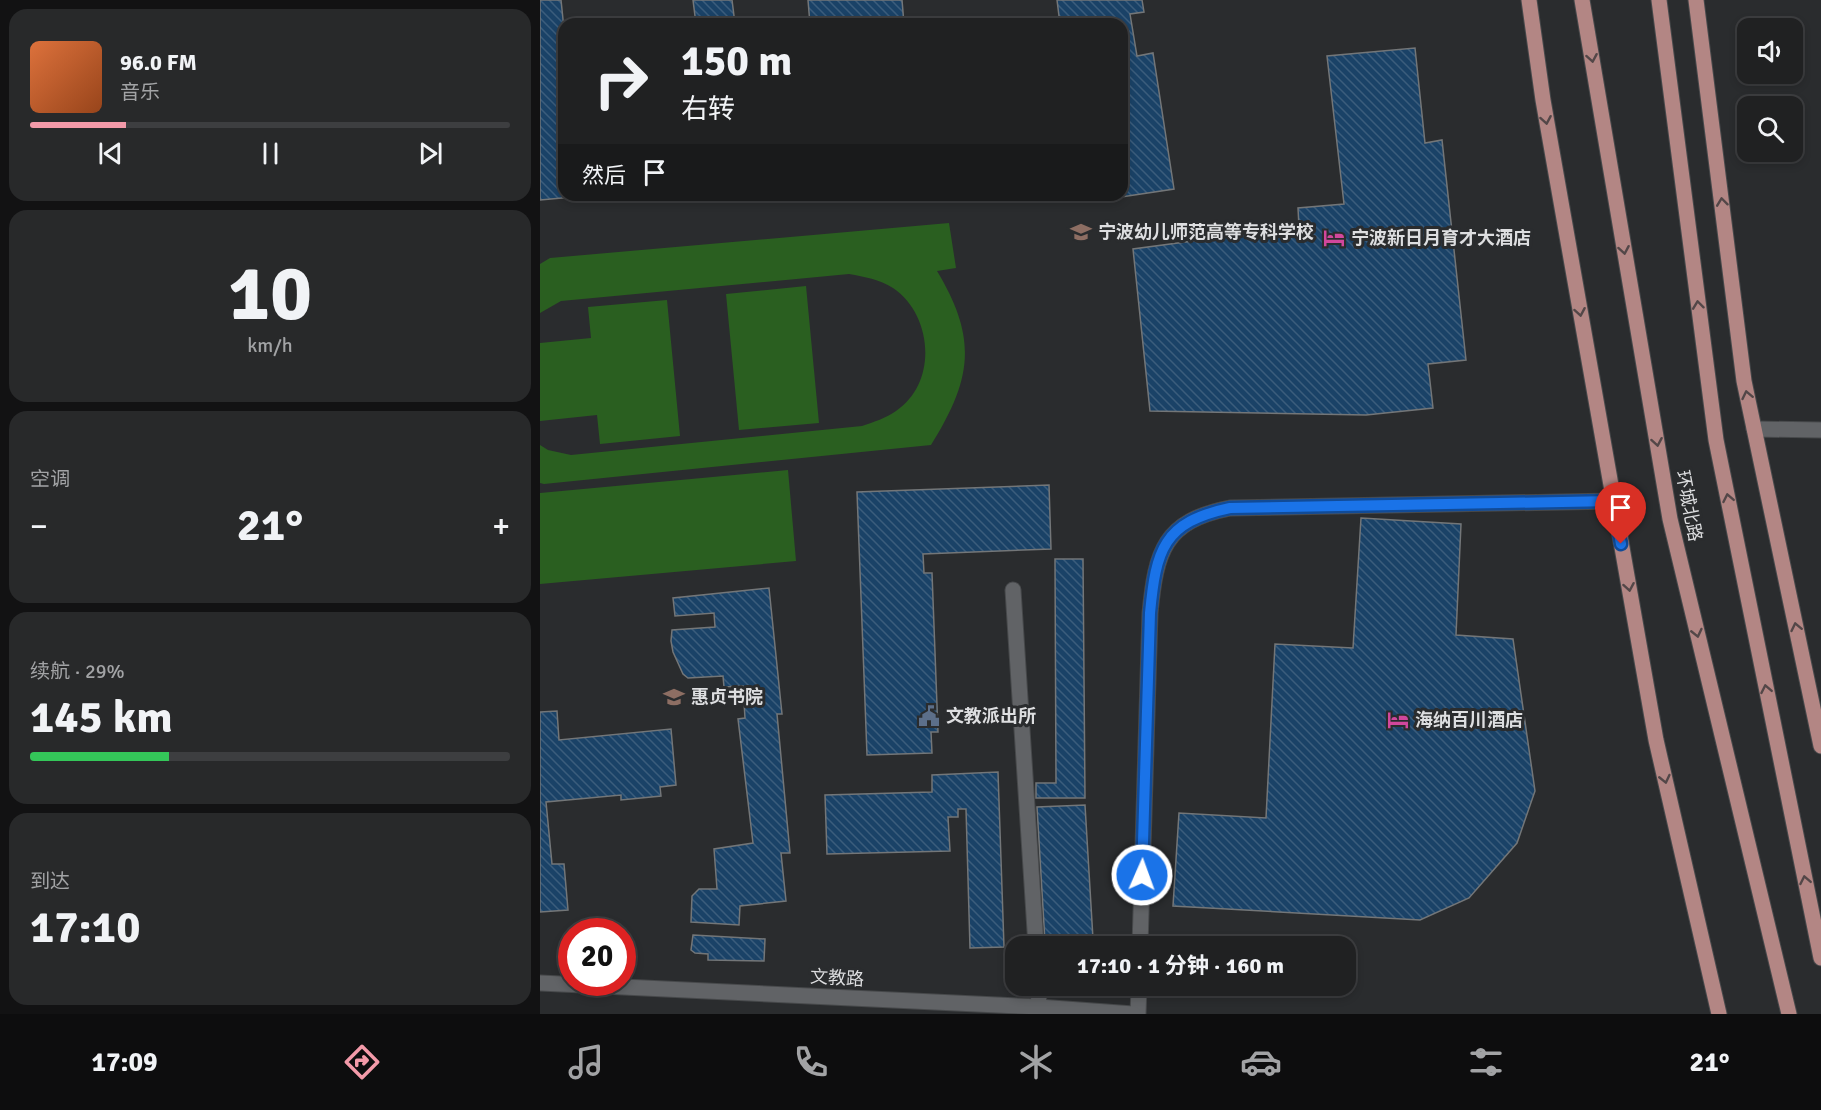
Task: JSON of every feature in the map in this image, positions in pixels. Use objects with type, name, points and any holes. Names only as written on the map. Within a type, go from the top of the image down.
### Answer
[{"type":"main road","points":[[1529,0],[1545,112],[1656,740],[1719,1014]]},
{"type":"main road","name":"环城北路","points":[[1582,0],[1670,519],[1789,1014]]},
{"type":"main road","points":[[1659,0],[1716,440],[1821,958]]},
{"type":"main road","points":[[1695,0],[1744,381],[1821,746]]},
{"type":"street","points":[[1754,429],[1821,430]]},
{"type":"street","points":[[1140,936],[1153,579],[1159,557],[1168,540],[1185,523],[1206,513],[1230,508],[1613,501]]},
{"type":"street","points":[[1013,590],[1035,936]]},
{"type":"street","name":"文教路","points":[[540,983],[1040,1007],[1133,1014]]},
{"type":"street","points":[[1039,996],[1040,1007]]},
{"type":"street","points":[[1138,1014],[1139,996]]},
{"type":"green space","points":[[949,223],[956,268],[937,271],[959,318],[964,339],[965,359],[962,379],[955,400],[931,445],[540,483],[540,445],[548,450],[571,455],[862,426],[871,423],[896,411],[910,399],[919,384],[924,367],[925,349],[923,331],[906,300],[888,285],[866,277],[849,274],[561,301],[540,313],[540,264],[550,258]]},
{"type":"green space","points":[[806,286],[819,423],[739,430],[726,294]]},
{"type":"green space","points":[[667,300],[680,436],[600,444],[597,415],[540,421],[540,343],[591,338],[588,307]]},
{"type":"green space","points":[[788,470],[796,561],[540,584],[540,493]]},
{"type":"building","points":[[540,0],[561,0],[563,18],[558,18],[558,198],[540,200]]},
{"type":"building","points":[[693,0],[732,0],[734,18],[695,18]]},
{"type":"building","points":[[808,0],[902,0],[904,18],[810,18]]},
{"type":"building","points":[[1057,0],[1142,0],[1144,12],[1130,14],[1137,56],[1153,53],[1174,189],[1128,196],[1128,18],[1059,18]]},
{"type":"building","name":"宁波新日月育才大酒店","points":[[1415,48],[1425,143],[1442,140],[1466,360],[1428,364],[1433,408],[1366,415],[1150,411],[1133,249],[1299,227],[1298,208],[1344,204],[1327,56]]},
{"type":"building","points":[[1049,485],[1051,549],[923,554],[924,573],[932,573],[938,732],[931,732],[932,753],[867,755],[857,492]]},
{"type":"building","name":"海纳百川酒店","points":[[1361,518],[1461,524],[1456,635],[1513,639],[1535,791],[1517,843],[1469,898],[1420,920],[1173,906],[1179,813],[1266,818],[1275,644],[1353,648]]},
{"type":"building","points":[[1055,559],[1083,559],[1085,798],[1036,798],[1036,783],[1056,783]]},
{"type":"building","points":[[769,588],[782,714],[777,714],[790,853],[781,853],[786,901],[740,906],[739,925],[691,922],[692,896],[699,889],[717,889],[714,849],[753,843],[738,719],[745,718],[743,686],[724,687],[723,676],[688,678],[683,674],[673,652],[672,630],[715,627],[714,613],[675,616],[673,598]]},
{"type":"building","points":[[557,711],[559,740],[671,729],[676,785],[660,787],[661,796],[621,800],[621,795],[546,802],[552,864],[564,864],[568,910],[540,912],[540,712]]},
{"type":"building","points":[[998,772],[1004,947],[970,948],[966,809],[958,809],[958,817],[948,817],[950,851],[827,854],[825,795],[932,792],[932,775]]},
{"type":"building","points":[[1085,805],[1093,936],[1045,936],[1037,807]]},
{"type":"building","points":[[693,935],[765,939],[764,961],[708,960],[708,954],[695,953],[691,950]]},
{"type":"place","name":"宁波幼儿师范高等专科学校","points":[[1081,232]]},
{"type":"place","name":"宁波新日月育才大酒店","points":[[1334,238]]},
{"type":"place","name":"惠贞书院","points":[[674,697]]},
{"type":"place","name":"文教派出所","points":[[929,716]]},
{"type":"place","name":"海纳百川酒店","points":[[1398,720]]},
{"type":"route","points":[[1142,875],[1153,579],[1159,557],[1168,540],[1185,523],[1206,513],[1230,508],[1613,501],[1621,544]]}]
